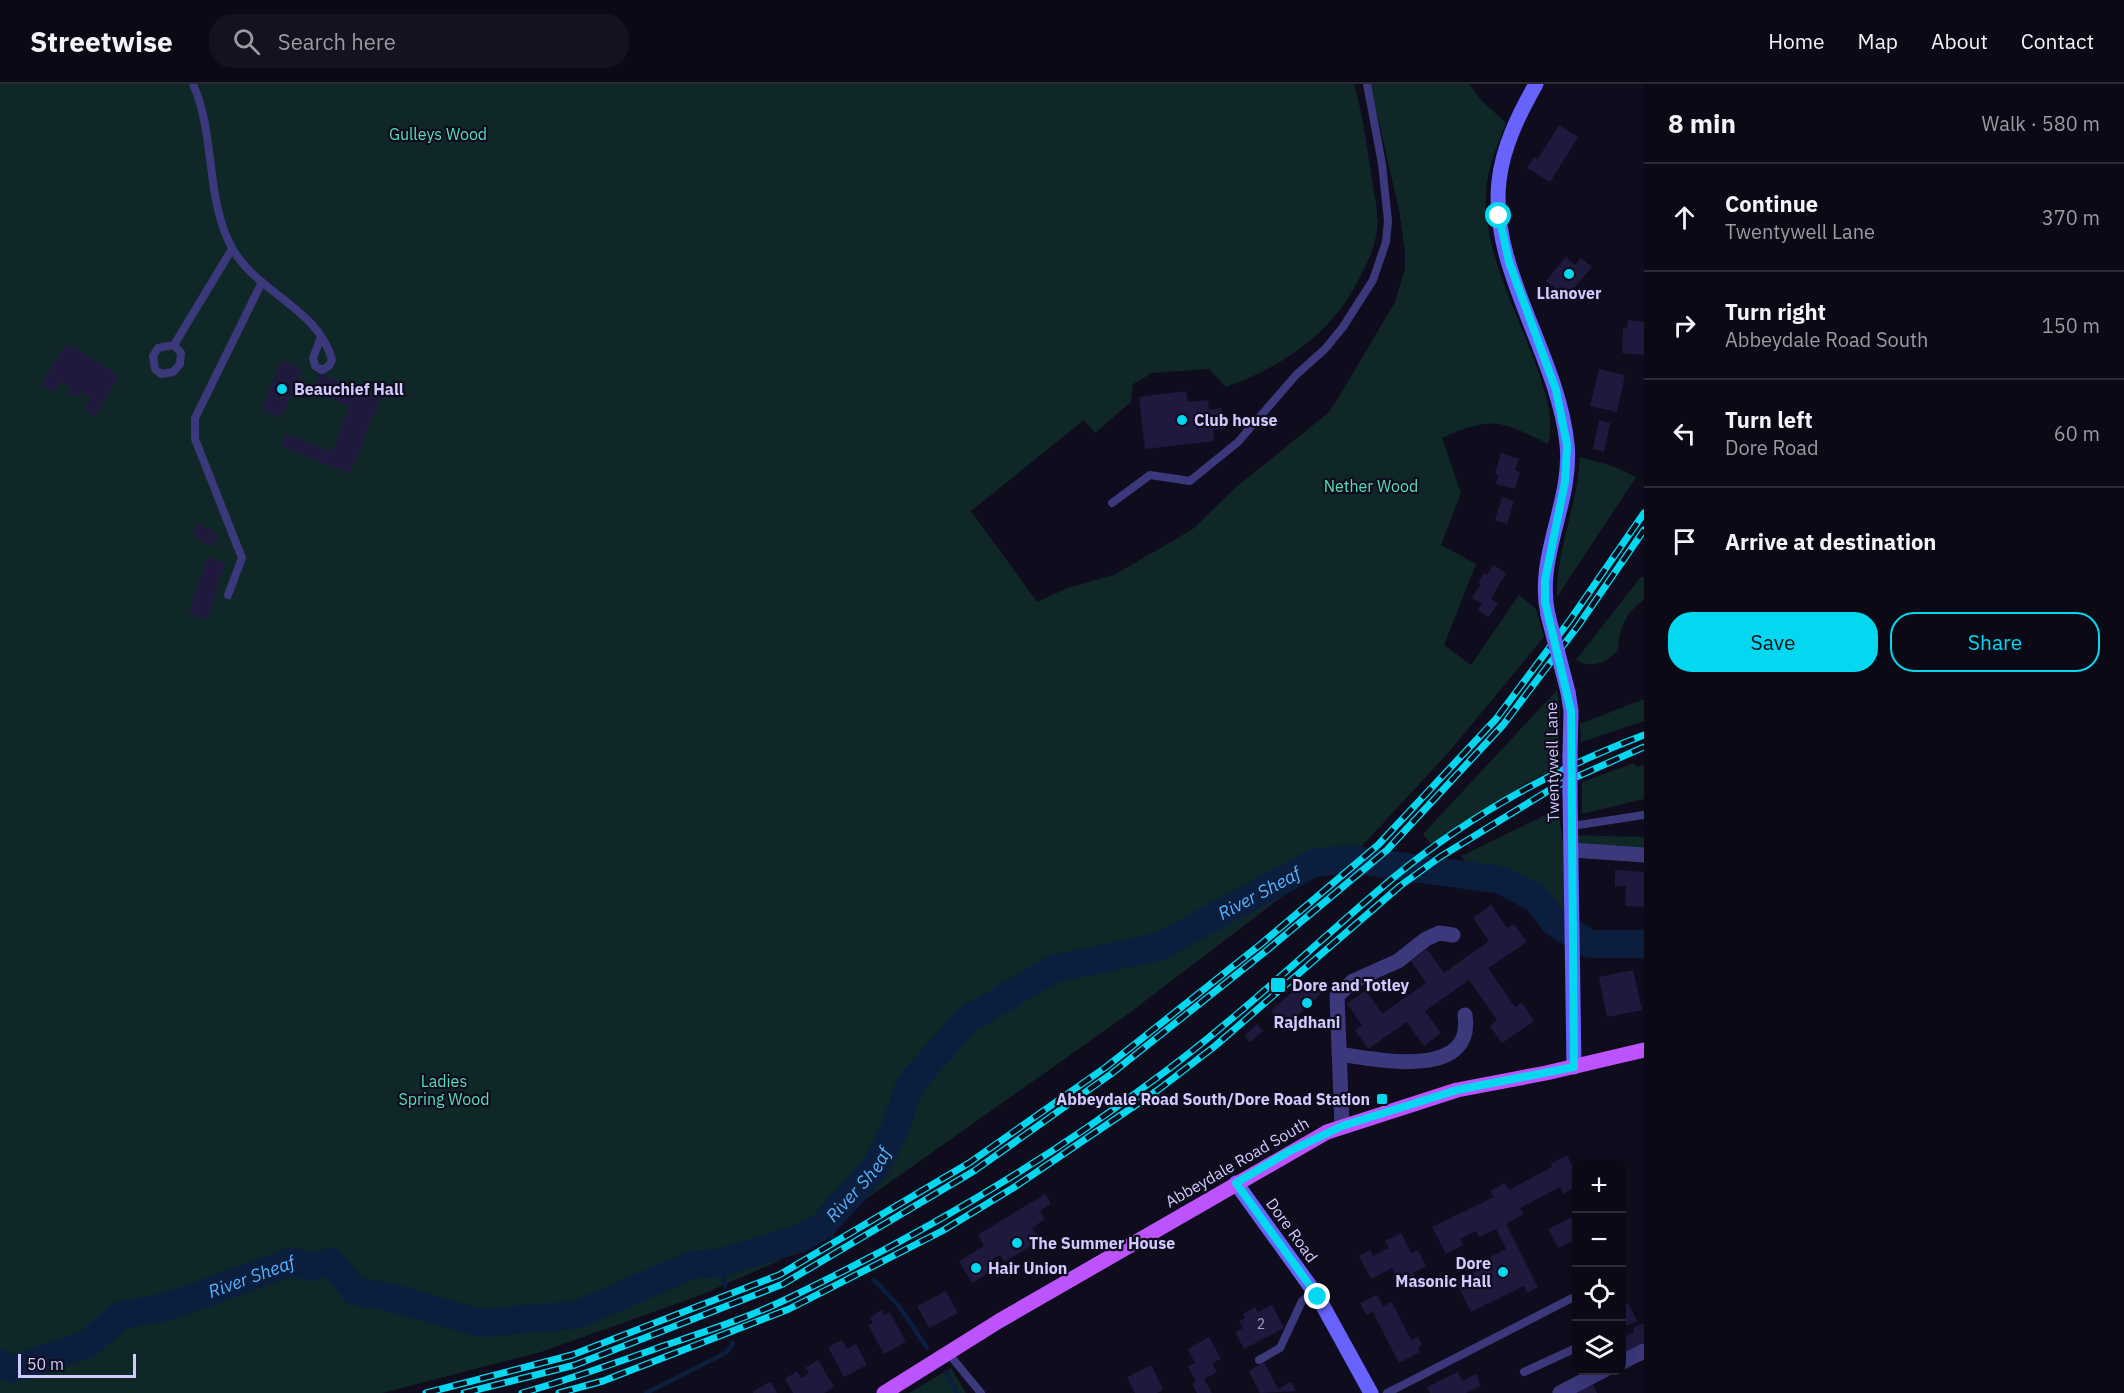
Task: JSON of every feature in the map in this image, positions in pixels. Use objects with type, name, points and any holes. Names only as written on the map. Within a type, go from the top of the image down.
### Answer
[{"type":"main road","name":"Abbeydale Road South","points":[[884,1393],[1288,1152],[1342,1126],[1457,1090],[1574,1067],[1644,1050]]},
{"type":"street","name":"Twentywell Lane","points":[[1536,84],[1509,140],[1499,180],[1498,201],[1509,262],[1556,390],[1567,445],[1565,482],[1545,580],[1548,615],[1571,711],[1574,1067]]},
{"type":"street","points":[[1572,850],[1644,855]]},
{"type":"street","points":[[1342,1126],[1337,996],[1353,981],[1398,961],[1426,939],[1439,933],[1453,935]]},
{"type":"street","points":[[1339,1054],[1400,1064],[1442,1056],[1457,1048],[1464,1038],[1465,1015]]},
{"type":"street","name":"Dore Road","points":[[1236,1183],[1315,1292],[1371,1393]]},
{"type":"street","points":[[1626,1360],[1644,1351]]},
{"type":"street","points":[[1560,1393],[1596,1375]]},
{"type":"lane","points":[[193,84],[201,102],[222,222],[232,249],[262,282],[321,337]]},
{"type":"lane","points":[[1112,503],[1150,475],[1190,481],[1238,442],[1296,375],[1335,338],[1364,297],[1373,280],[1386,242],[1388,221],[1382,164],[1367,84]]},
{"type":"lane","points":[[174,345],[232,249]]},
{"type":"lane","points":[[228,595],[242,558],[195,439],[195,418],[262,282]]},
{"type":"lane","points":[[1572,826],[1644,815]]},
{"type":"lane","points":[[1259,1360],[1280,1348],[1302,1301],[1315,1292]]},
{"type":"lane","points":[[1387,1393],[1572,1298]]},
{"type":"lane","points":[[1524,1372],[1572,1350]]},
{"type":"lane","points":[[948,1353],[981,1393]]},
{"type":"green space","points":[[0,84],[1354,84],[1364,131],[1377,223],[1370,256],[1358,281],[1333,318],[1319,333],[1285,359],[1226,387],[1209,369],[1152,373],[1133,384],[1131,402],[1095,433],[1084,420],[971,511],[1037,602],[1070,587],[1114,575],[1193,529],[1235,488],[1328,413],[1395,302],[1405,268],[1405,250],[1399,210],[1370,84],[1469,84],[1482,101],[1506,123],[1488,175],[1486,193],[1490,238],[1503,282],[1543,386],[1550,415],[1550,435],[1548,444],[1507,426],[1485,424],[1473,426],[1442,438],[1461,493],[1441,545],[1476,564],[1444,645],[1471,665],[1519,595],[1536,609],[1544,637],[1448,753],[1358,850],[1301,882],[1128,1014],[852,1209],[828,1233],[776,1262],[701,1295],[541,1352],[382,1393],[0,1393]]},
{"type":"green space","points":[[1580,457],[1612,466],[1636,477],[1557,597],[1560,562]]},
{"type":"green space","points":[[1641,577],[1644,577],[1644,599],[1632,610],[1625,622],[1618,650],[1609,658],[1598,663],[1587,664],[1576,660]]},
{"type":"green space","points":[[1557,690],[1560,709],[1558,768],[1526,783],[1432,845],[1423,834]]},
{"type":"green space","points":[[1644,699],[1644,721],[1581,742],[1580,724]]},
{"type":"green space","points":[[1634,763],[1636,767],[1644,765],[1644,799],[1582,814],[1582,782]]},
{"type":"green space","points":[[1558,809],[1563,842],[1567,922],[1555,923],[1538,903],[1521,890],[1512,885],[1475,877],[1461,856]]},
{"type":"green space","points":[[1572,835],[1644,837],[1644,859],[1572,850]]},
{"type":"green space","points":[[951,1368],[966,1393],[909,1393]]},
{"type":"building","points":[[1559,125],[1578,137],[1550,182],[1527,168],[1534,157],[1538,159]]},
{"type":"building","name":"Llanover","points":[[1566,257],[1575,265],[1581,258],[1592,267],[1566,297],[1546,281]]},
{"type":"building","points":[[1628,320],[1644,322],[1644,355],[1622,353],[1623,328],[1627,328]]},
{"type":"building","points":[[66,343],[119,375],[95,416],[84,410],[90,398],[80,392],[77,398],[66,392],[70,386],[61,381],[54,392],[41,385]]},
{"type":"building","name":"Beauchief Hall","points":[[282,360],[302,369],[281,418],[261,410]]},
{"type":"building","points":[[1599,369],[1625,375],[1617,412],[1590,406]]},
{"type":"building","points":[[320,374],[380,398],[350,474],[280,446],[285,433],[332,452],[350,406],[313,391]]},
{"type":"building","name":"Club house","points":[[1186,391],[1188,402],[1208,400],[1209,410],[1221,408],[1224,429],[1213,430],[1214,441],[1145,449],[1139,397]]},
{"type":"building","points":[[1599,420],[1610,423],[1604,452],[1593,449]]},
{"type":"building","points":[[1501,453],[1519,459],[1515,470],[1520,472],[1515,489],[1496,484],[1498,475],[1495,474]]},
{"type":"building","points":[[1502,497],[1514,501],[1507,524],[1495,520]]},
{"type":"building","points":[[199,523],[219,535],[212,547],[192,534]]},
{"type":"building","points":[[207,557],[225,563],[207,619],[189,613]]},
{"type":"building","points":[[1493,565],[1506,573],[1491,599],[1498,603],[1489,617],[1478,611],[1482,604],[1472,598],[1481,584],[1478,582],[1484,573],[1487,575]]},
{"type":"building","points":[[1615,870],[1644,872],[1644,907],[1625,906],[1626,886],[1615,886]]},
{"type":"building","points":[[1491,905],[1507,928],[1514,924],[1527,942],[1488,968],[1515,1007],[1522,1003],[1534,1021],[1502,1043],[1490,1026],[1497,1020],[1469,980],[1425,1011],[1441,1033],[1424,1046],[1407,1022],[1368,1049],[1355,1030],[1362,1025],[1347,1004],[1366,990],[1382,1014],[1426,983],[1411,961],[1427,949],[1444,973],[1489,941],[1473,918]]},
{"type":"building","points":[[1633,970],[1642,1010],[1607,1017],[1599,977]]},
{"type":"building","points":[[1310,980],[1322,993],[1285,1027],[1271,1011],[1302,983],[1304,986]]},
{"type":"building","points":[[1257,1024],[1263,1031],[1250,1042],[1244,1036]]},
{"type":"building","points":[[1567,1155],[1572,1165],[1572,1188],[1563,1194],[1560,1187],[1520,1208],[1524,1214],[1506,1224],[1538,1287],[1527,1293],[1524,1286],[1471,1312],[1456,1281],[1493,1263],[1490,1257],[1506,1249],[1496,1229],[1479,1237],[1476,1231],[1460,1239],[1463,1245],[1446,1254],[1432,1227],[1494,1197],[1490,1191],[1505,1183],[1509,1190],[1552,1167],[1551,1164]]},
{"type":"building","points":[[1045,1194],[1051,1204],[1040,1211],[1045,1219],[1032,1228],[1040,1240],[1005,1262],[1000,1255],[988,1262],[993,1270],[972,1283],[959,1261],[984,1246],[978,1235]]},
{"type":"building","points":[[1572,1217],[1572,1241],[1558,1248],[1548,1229]]},
{"type":"building","points":[[1401,1233],[1411,1253],[1418,1250],[1426,1266],[1413,1273],[1415,1276],[1400,1284],[1392,1268],[1371,1279],[1359,1256],[1370,1250],[1373,1256],[1389,1248],[1385,1241]]},
{"type":"building","points":[[946,1291],[958,1313],[929,1328],[917,1306]]},
{"type":"building","points":[[1377,1295],[1383,1306],[1392,1302],[1411,1340],[1418,1337],[1422,1345],[1418,1347],[1420,1352],[1399,1363],[1373,1312],[1366,1315],[1360,1303]]},
{"type":"building","points":[[1628,1303],[1637,1321],[1626,1326],[1626,1321],[1626,1304]]},
{"type":"building","points":[[1272,1305],[1284,1328],[1244,1349],[1235,1332],[1243,1328],[1239,1321],[1245,1318],[1243,1314],[1255,1307],[1258,1312]]},
{"type":"building","points":[[882,1310],[884,1315],[890,1312],[906,1342],[884,1354],[868,1325],[873,1323],[870,1317]]},
{"type":"building","points":[[1644,1323],[1644,1345],[1626,1353],[1626,1336],[1634,1332],[1633,1328]]},
{"type":"building","points":[[1209,1337],[1221,1359],[1212,1363],[1217,1372],[1204,1379],[1212,1393],[1197,1393],[1192,1384],[1196,1382],[1188,1366],[1195,1363],[1188,1349]]},
{"type":"building","points":[[842,1340],[847,1349],[856,1344],[867,1365],[844,1377],[828,1347]]},
{"type":"building","points":[[818,1360],[834,1387],[824,1393],[793,1393],[785,1379],[797,1371],[801,1378],[809,1373],[805,1368]]},
{"type":"building","points":[[1264,1362],[1278,1389],[1291,1382],[1296,1391],[1260,1393],[1249,1371]]},
{"type":"building","points":[[1151,1365],[1163,1389],[1157,1393],[1135,1393],[1127,1377]]},
{"type":"building","points":[[1458,1372],[1462,1381],[1476,1374],[1481,1386],[1466,1393],[1430,1393],[1427,1387]]},
{"type":"building","points":[[771,1382],[777,1393],[753,1393],[753,1391]]},
{"type":"building","points":[[1593,1384],[1597,1393],[1572,1393]]},
{"type":"waterway","name":"River Sheaf","points":[[0,1364],[14,1369],[87,1344],[121,1315],[167,1307],[293,1261],[309,1267],[331,1262],[355,1291],[389,1297],[480,1323],[576,1315],[692,1265],[720,1263],[801,1238],[822,1226],[875,1168],[895,1129],[910,1084],[967,1020],[1053,969],[1158,947],[1314,863],[1348,859],[1501,880],[1537,899],[1555,923],[1590,944],[1644,944]]},
{"type":"waterway","points":[[822,1226],[834,1239]]},
{"type":"waterway","points":[[720,1263],[725,1286]]},
{"type":"waterway","points":[[874,1280],[899,1306],[927,1348]]},
{"type":"waterway","points":[[646,1393],[727,1352],[733,1343]]},
{"type":"waterway","points":[[946,1372],[957,1393]]},
{"type":"railway","points":[[426,1393],[572,1355],[779,1275],[969,1163],[1106,1067],[1261,944],[1378,845],[1496,719],[1570,620],[1644,513]]},
{"type":"railway","points":[[464,1393],[575,1365],[783,1284],[974,1171],[1111,1074],[1266,951],[1387,850],[1503,725],[1578,626],[1644,530]]},
{"type":"railway","points":[[522,1393],[713,1329],[759,1311],[836,1275],[975,1199],[1065,1143],[1183,1058],[1214,1034],[1393,878],[1451,835],[1512,796],[1577,763],[1644,735]]},
{"type":"railway","points":[[559,1393],[603,1381],[789,1309],[942,1231],[1013,1188],[1158,1090],[1215,1046],[1400,886],[1440,857],[1556,786],[1644,747]]},
{"type":"place","name":"Llanover","points":[[1569,274]]},
{"type":"place","name":"Beauchief Hall","points":[[282,389]]},
{"type":"place","name":"Club house","points":[[1182,420]]},
{"type":"place","name":"Dore and Totley","points":[[1278,985]]},
{"type":"place","name":"Rajdhani","points":[[1307,1003]]},
{"type":"place","name":"Abbeydale Road South/Dore Road Station","points":[[1382,1099]]},
{"type":"place","name":"The Summer House","points":[[1017,1243]]},
{"type":"place","name":"Hair Union","points":[[976,1268]]},
{"type":"place","name":"Dore Masonic Hall","points":[[1503,1272]]},
{"type":"route","points":[[1318,1297],[1236,1183],[1288,1152],[1342,1126],[1457,1090],[1574,1067],[1571,711],[1545,602],[1548,557],[1568,464],[1567,445],[1556,390],[1509,262],[1499,216]]},
{"type":"park label","name":"Gulleys Wood","points":[[438,134]]},
{"type":"park label","name":"Nether Wood","points":[[1371,486]]},
{"type":"park label","name":"Ladies Spring Wood","points":[[444,1090]]}]
